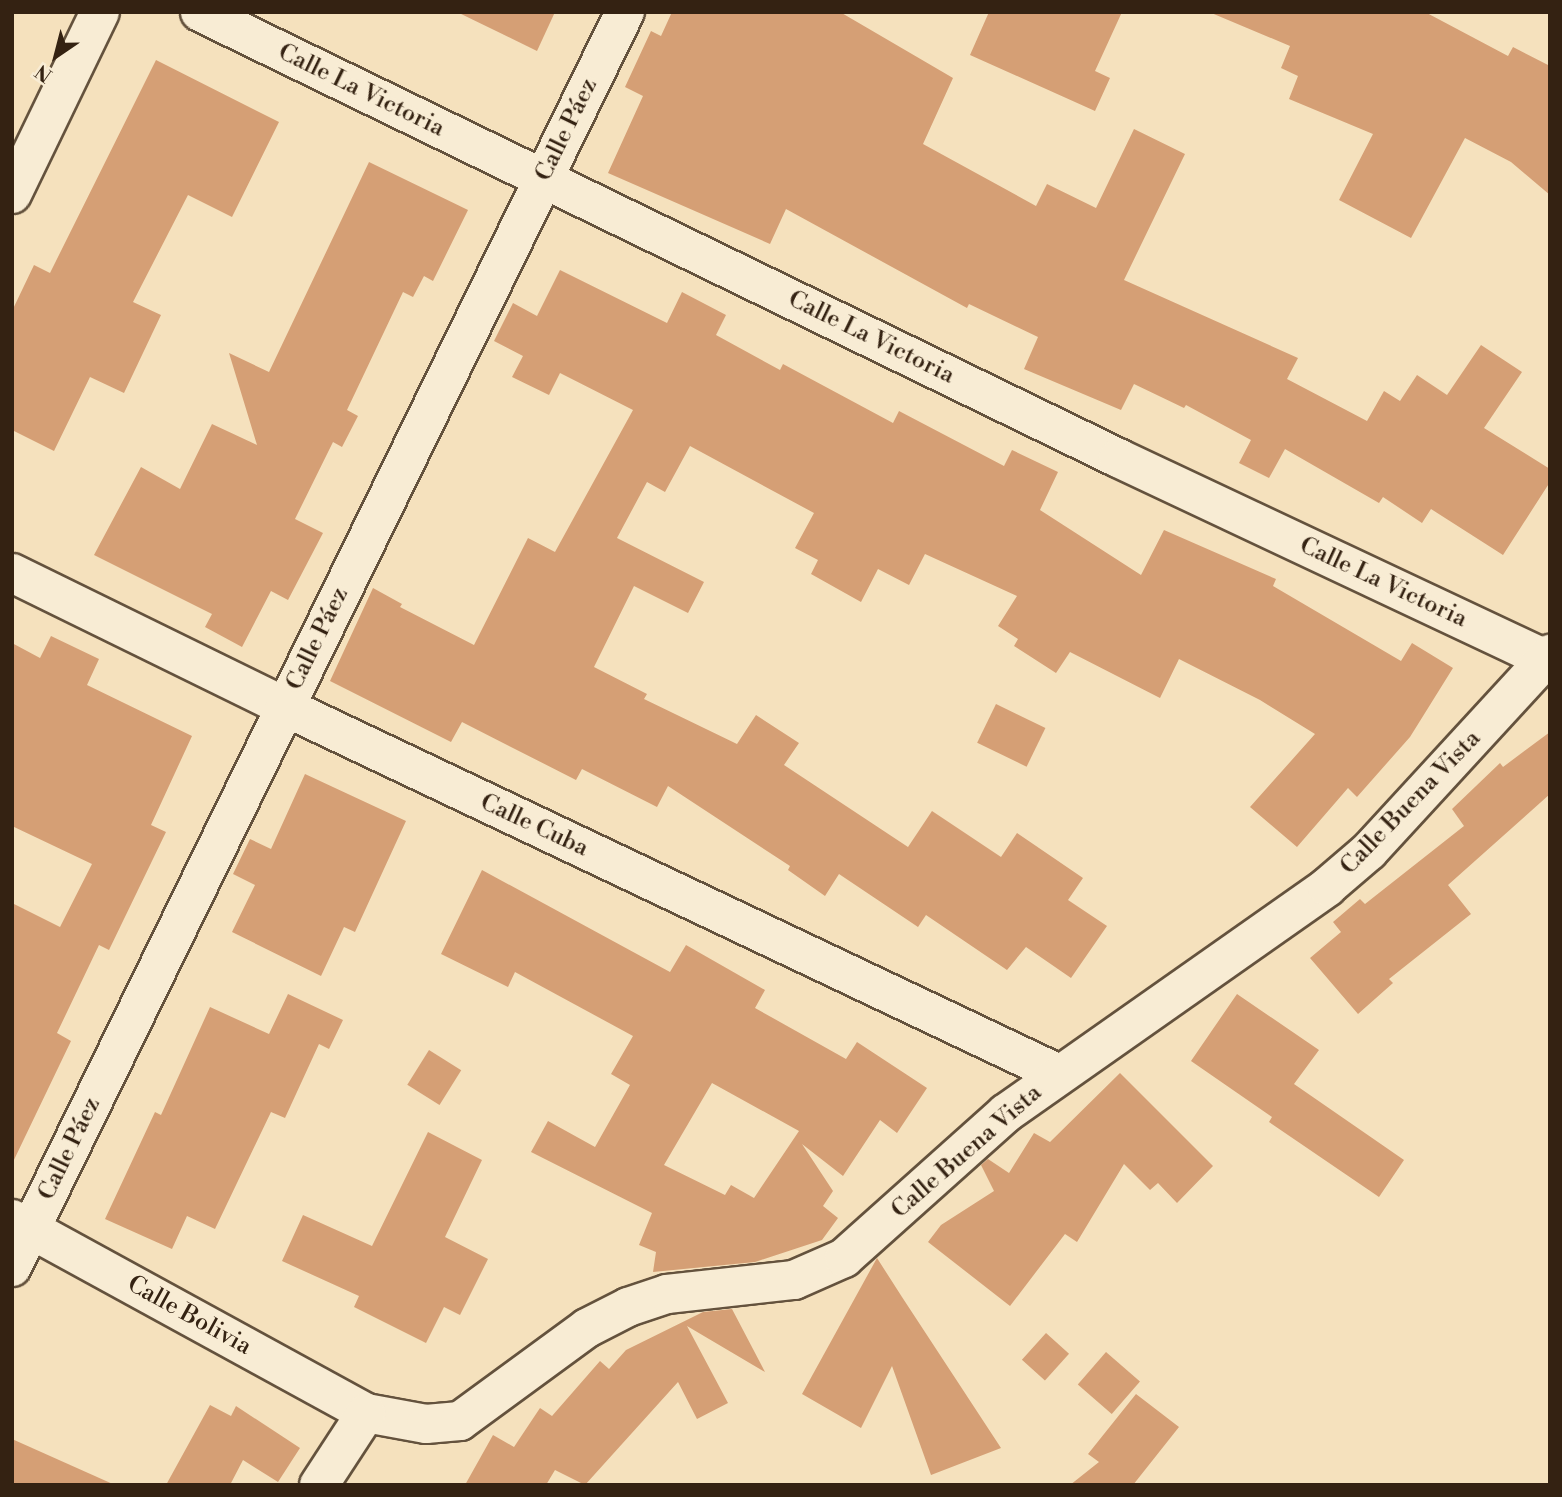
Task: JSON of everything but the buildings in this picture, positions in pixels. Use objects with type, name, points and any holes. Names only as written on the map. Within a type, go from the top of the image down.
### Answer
[{"type":"street","points":[[12,194],[100,12]]},
{"type":"street","name":"Calle La Victoria","points":[[200,12],[543,179],[1547,657]]},
{"type":"street","name":"Calle Páez","points":[[12,1267],[22,1224],[285,707],[625,12]]},
{"type":"street","name":"Calle Cuba","points":[[12,573],[285,707],[1059,1074]]},
{"type":"street","name":"Calle Buena Vista","points":[[366,1413],[426,1424],[460,1421],[587,1328],[628,1307],[667,1294],[794,1279],[824,1270],[871,1236],[1006,1113],[1327,887],[1369,851],[1547,657]]},
{"type":"street","name":"Calle Bolivia","points":[[22,1224],[366,1413]]},
{"type":"street","points":[[319,1485],[366,1413]]}]
